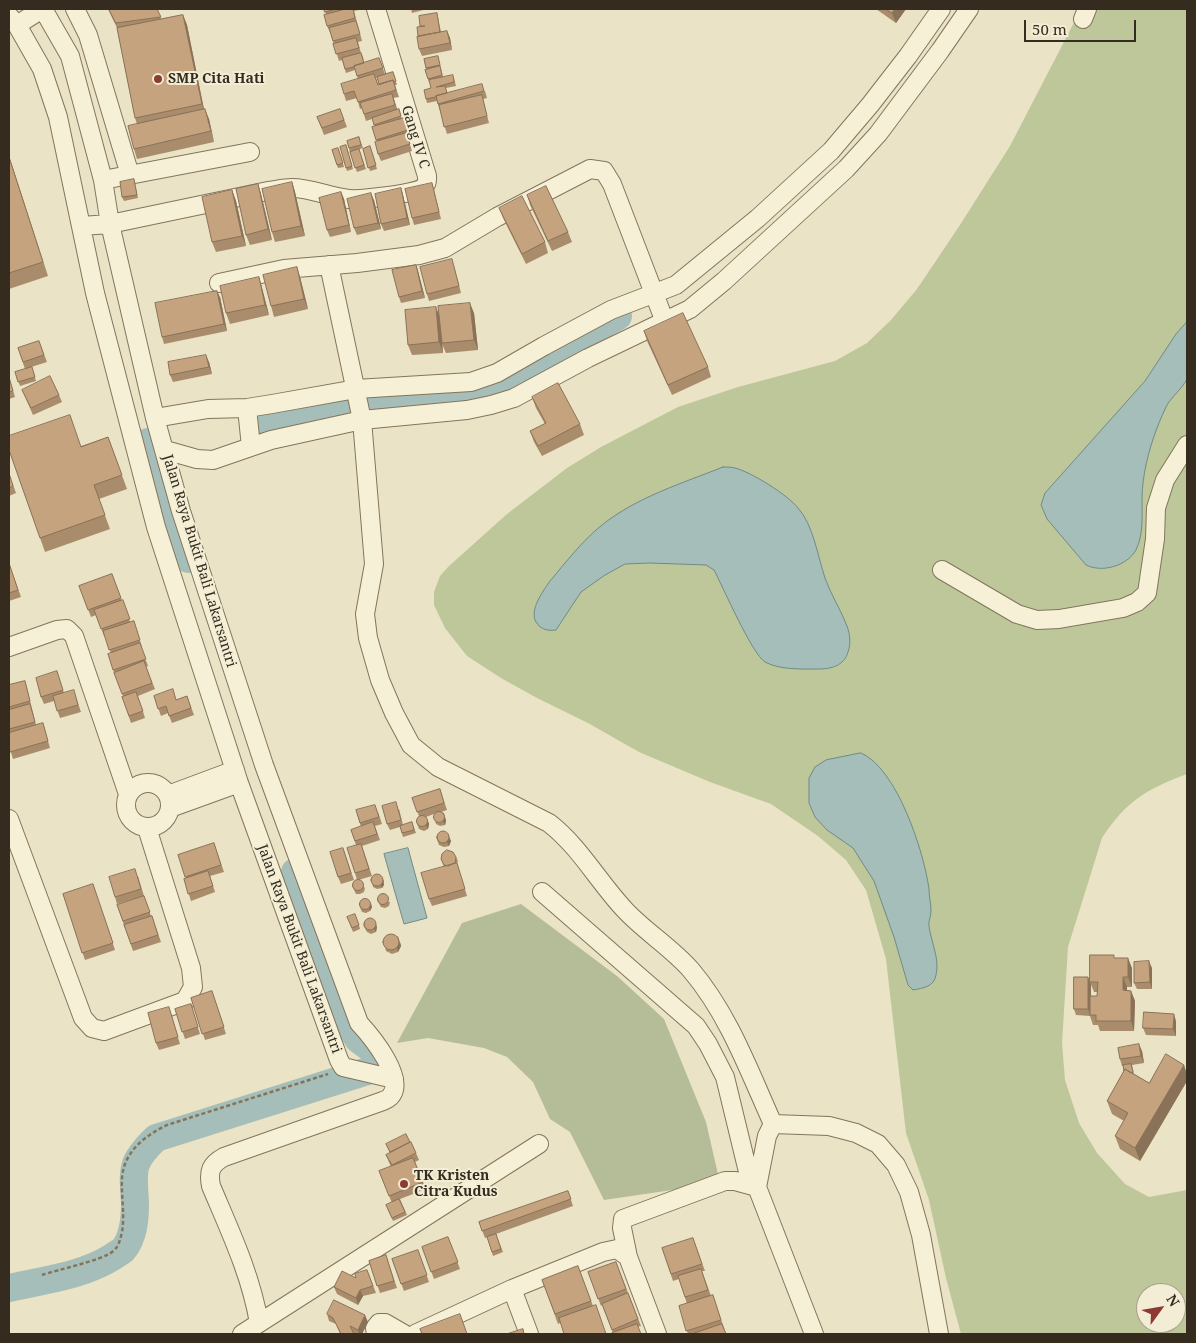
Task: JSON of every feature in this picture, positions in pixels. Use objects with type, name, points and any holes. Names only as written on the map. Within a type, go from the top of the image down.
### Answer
[{"type":"street","points":[[13,21],[43,9]]},
{"type":"street","name":"Jalan Raya Bukit Bali Lakarsantri","points":[[13,21],[42,69],[58,117],[95,293],[156,527],[247,772],[339,1060],[343,1067],[389,1077],[390,1066],[374,1038],[360,1023],[247,772],[181,511],[155,418],[110,224],[103,180],[70,56],[43,9]]},
{"type":"street","points":[[75,9],[88,35],[130,175]]},
{"type":"street","name":"Gang IV C","points":[[110,224],[268,191],[291,188],[317,191],[352,199],[413,192],[424,188],[427,183],[427,176],[376,9]]},
{"type":"street","points":[[155,418],[208,409],[247,408],[356,389],[471,382],[497,373],[611,310],[676,286],[758,218],[831,151],[908,56],[941,9]]},
{"type":"street","points":[[165,450],[197,459],[213,460],[271,440],[362,420],[467,410],[491,405],[514,398],[588,358],[690,309],[724,281],[846,169],[878,134],[969,9]]},
{"type":"street","points":[[103,180],[250,152]]},
{"type":"street","points":[[219,283],[284,269],[419,255],[445,248],[496,217],[590,169],[604,171],[612,184],[665,322]]},
{"type":"street","points":[[81,226],[110,224]]},
{"type":"street","points":[[329,265],[362,420],[374,564],[365,614],[368,638],[380,680],[394,713],[411,745],[438,767],[549,823],[564,835],[625,910],[691,970],[713,1000],[730,1028],[773,1124]]},
{"type":"street","points":[[247,408],[251,447]]},
{"type":"street","points":[[942,570],[1017,614],[1037,620],[1059,619],[1123,608],[1137,602],[1147,593],[1149,584],[1155,539],[1156,508],[1165,480],[1187,445]]},
{"type":"street","points":[[9,647],[57,630],[67,629],[74,636],[128,794],[126,802],[128,817],[133,822],[148,828],[162,823],[167,817],[169,802],[164,790],[152,783],[138,785],[128,794]]},
{"type":"street","points":[[169,802],[247,772]]},
{"type":"street","points":[[9,819],[83,1018],[92,1028],[104,1030],[185,1001],[193,987],[191,968],[148,828]]},
{"type":"street","points":[[542,892],[679,1010],[700,1032],[708,1044],[726,1077],[749,1176],[757,1187],[814,1334]]},
{"type":"street","points":[[259,1323],[254,1296],[242,1259],[211,1186],[209,1175],[211,1167],[224,1157],[390,1097],[393,1090],[389,1077]]},
{"type":"street","points":[[757,1187],[767,1136],[773,1124]]},
{"type":"street","points":[[773,1124],[829,1126],[856,1133],[878,1144],[896,1165],[909,1192],[921,1234],[939,1334]]},
{"type":"street","points":[[242,1334],[539,1144]]},
{"type":"street","points":[[658,1334],[628,1257],[622,1228],[623,1219],[725,1181],[735,1181],[757,1187]]},
{"type":"street","points":[[416,1334],[512,1290],[603,1252],[617,1250],[628,1257]]},
{"type":"street","points":[[512,1290],[529,1334]]},
{"type":"street","points":[[376,1334],[376,1328],[379,1324],[385,1323],[404,1334]]},
{"type":"path","points":[[42,1275],[112,1253],[120,1244],[123,1226],[122,1178],[125,1162],[136,1145],[149,1134],[167,1126],[314,1079],[343,1067]]},
{"type":"green space","points":[[1081,9],[1187,9],[1187,774],[1160,785],[1138,798],[1120,814],[1102,838],[1068,947],[1062,1043],[1065,1080],[1079,1123],[1097,1153],[1125,1184],[1149,1197],[1187,1190],[1187,1334],[961,1334],[946,1278],[929,1200],[906,1133],[886,959],[866,890],[846,860],[818,836],[771,804],[710,782],[639,752],[501,678],[467,656],[445,628],[434,605],[434,592],[440,576],[448,567],[507,514],[567,468],[601,447],[678,407],[738,387],[835,361],[867,343],[891,320],[917,289],[1010,146]]},
{"type":"green space","points":[[521,904],[617,976],[664,1019],[706,1122],[720,1183],[604,1200],[570,1132],[550,1119],[533,1082],[507,1057],[484,1048],[428,1038],[397,1043],[462,923]]},
{"type":"water","points":[[1187,322],[1188,375],[1166,407],[1146,463],[1142,491],[1141,534],[1136,550],[1127,560],[1114,566],[1099,568],[1086,565],[1047,519],[1041,505],[1045,493],[1145,381],[1176,334]]},
{"type":"water","points":[[723,467],[742,470],[778,491],[793,503],[808,523],[827,584],[849,632],[849,649],[846,657],[840,664],[828,668],[798,669],[784,668],[765,662],[753,647],[714,570],[706,565],[625,564],[581,592],[556,630],[545,629],[538,625],[534,612],[541,595],[550,581],[581,544],[602,525],[630,506],[676,485]]},
{"type":"water","points":[[861,753],[874,762],[886,775],[897,793],[915,834],[926,873],[931,908],[929,926],[937,969],[933,982],[928,986],[913,990],[908,985],[894,937],[874,881],[853,848],[827,830],[815,817],[809,803],[809,778],[815,767],[826,760]]},
{"type":"water","points":[[408,848],[427,918],[404,924],[384,854]]},
{"type":"building","points":[[109,9],[157,9],[161,17],[116,23]]},
{"type":"building","points":[[324,9],[336,9],[325,12]]},
{"type":"building","points":[[353,9],[355,18],[327,26],[324,15]]},
{"type":"building","points":[[886,9],[895,9],[892,13]]},
{"type":"building","points":[[437,13],[440,32],[418,36],[417,27],[425,26],[420,26],[419,16]]},
{"type":"building","points":[[183,15],[202,104],[135,118],[117,28]]},
{"type":"building","points":[[356,21],[360,34],[333,41],[329,28]]},
{"type":"building","points":[[447,31],[450,43],[419,49],[417,37]]},
{"type":"building","points":[[356,38],[359,48],[336,54],[333,44]]},
{"type":"building","points":[[361,53],[364,63],[345,69],[342,58]]},
{"type":"building","points":[[438,56],[440,65],[426,68],[424,59]]},
{"type":"building","points":[[379,58],[383,68],[357,76],[354,66]]},
{"type":"building","points":[[440,66],[442,75],[428,79],[425,70]]},
{"type":"building","points":[[393,72],[396,81],[394,82],[393,80],[379,84],[377,77]]},
{"type":"building","points":[[374,74],[378,85],[393,80],[396,90],[358,102],[354,91],[344,94],[341,84]]},
{"type":"building","points":[[453,75],[454,82],[436,87],[445,86],[447,93],[426,99],[424,90],[431,88],[429,80]]},
{"type":"building","points":[[482,84],[484,91],[438,104],[436,96]]},
{"type":"building","points":[[392,94],[395,105],[364,114],[360,103]]},
{"type":"building","points":[[482,95],[487,116],[444,127],[439,105]]},
{"type":"building","points":[[205,109],[211,131],[134,149],[128,126]]},
{"type":"building","points":[[340,109],[344,120],[322,128],[317,117]]},
{"type":"building","points":[[399,109],[401,116],[374,125],[372,118]]},
{"type":"building","points":[[408,117],[411,129],[376,140],[372,127]]},
{"type":"building","points":[[406,133],[410,144],[378,154],[375,142]]},
{"type":"building","points":[[359,137],[361,145],[349,148],[347,141]]},
{"type":"building","points":[[346,145],[352,166],[346,168],[340,147]]},
{"type":"building","points":[[370,146],[376,165],[368,168],[363,149]]},
{"type":"building","points":[[338,148],[343,163],[337,165],[332,150]]},
{"type":"building","points":[[359,149],[364,165],[355,168],[350,152]]},
{"type":"building","points":[[9,157],[43,262],[9,273]]},
{"type":"building","points":[[134,179],[137,195],[122,197],[120,182]]},
{"type":"building","points":[[292,182],[301,226],[272,232],[262,189]]},
{"type":"building","points":[[432,183],[439,212],[412,218],[405,189]]},
{"type":"building","points":[[258,184],[268,229],[246,235],[236,189]]},
{"type":"building","points":[[546,186],[568,232],[548,241],[527,195]]},
{"type":"building","points":[[401,188],[407,218],[381,224],[375,194]]},
{"type":"building","points":[[232,190],[242,236],[212,242],[202,197]]},
{"type":"building","points":[[341,192],[349,225],[327,230],[319,198]]},
{"type":"building","points":[[371,193],[378,223],[354,228],[347,199]]},
{"type":"building","points":[[522,196],[545,242],[522,254],[499,208]]},
{"type":"building","points":[[452,259],[459,286],[427,294],[420,267]]},
{"type":"building","points":[[416,265],[422,291],[399,297],[392,270]]},
{"type":"building","points":[[297,267],[304,299],[271,306],[263,275]]},
{"type":"building","points":[[259,277],[265,305],[226,313],[220,286]]},
{"type":"building","points":[[217,291],[224,324],[162,337],[155,303]]},
{"type":"building","points":[[470,303],[474,340],[442,343],[438,306]]},
{"type":"building","points":[[436,307],[439,342],[408,345],[405,310]]},
{"type":"building","points":[[683,313],[708,367],[668,385],[644,331]]},
{"type":"building","points":[[39,341],[44,355],[23,362],[18,348]]},
{"type":"building","points":[[206,355],[209,367],[170,375],[168,362]]},
{"type":"building","points":[[32,367],[35,377],[18,382],[15,372]]},
{"type":"building","points":[[50,376],[59,395],[31,408],[22,390]]},
{"type":"building","points":[[9,377],[13,391],[9,392]]},
{"type":"building","points":[[558,383],[580,424],[538,446],[530,431],[546,423],[532,397]]},
{"type":"building","points":[[70,415],[81,447],[108,437],[122,475],[94,485],[105,515],[40,538],[9,450],[9,436]]},
{"type":"building","points":[[9,473],[13,486],[9,488]]},
{"type":"building","points":[[9,567],[18,590],[9,593]]},
{"type":"building","points":[[112,574],[121,598],[88,610],[79,586]]},
{"type":"building","points":[[123,600],[130,619],[101,629],[94,610]]},
{"type":"building","points":[[134,621],[140,640],[109,650],[103,631]]},
{"type":"building","points":[[140,643],[146,659],[113,670],[108,654]]},
{"type":"building","points":[[144,661],[152,683],[122,694],[114,673]]},
{"type":"building","points":[[57,671],[63,690],[41,697],[36,678]]},
{"type":"building","points":[[25,681],[30,701],[9,707],[9,685]]},
{"type":"building","points":[[173,689],[176,700],[187,696],[191,708],[169,716],[166,706],[158,709],[154,696]]},
{"type":"building","points":[[74,690],[78,705],[57,711],[53,696]]},
{"type":"building","points":[[136,692],[143,711],[129,716],[122,697]]},
{"type":"building","points":[[30,704],[35,722],[9,729],[9,710]]},
{"type":"building","points":[[43,723],[48,741],[10,752],[9,733]]},
{"type":"building","points":[[440,789],[444,803],[417,812],[412,798]]},
{"type":"building","points":[[396,802],[401,820],[387,824],[382,806]]},
{"type":"building","points":[[375,805],[379,817],[360,823],[356,810]]},
{"type":"building","points":[[439,811],[445,817],[439,823],[433,817]]},
{"type":"building","points":[[422,815],[428,821],[422,827],[416,821]]},
{"type":"building","points":[[373,822],[377,834],[355,841],[351,830]]},
{"type":"building","points":[[412,822],[414,830],[402,833],[400,826]]},
{"type":"building","points":[[445,831],[448,832],[448,842],[441,843],[438,842],[437,835],[438,832]]},
{"type":"building","points":[[214,843],[221,865],[185,877],[178,855]]},
{"type":"building","points":[[361,844],[369,869],[355,873],[347,848]]},
{"type":"building","points":[[343,848],[351,873],[338,877],[330,852]]},
{"type":"building","points":[[447,850],[453,852],[456,857],[455,863],[448,866],[444,865],[441,859],[442,854]]},
{"type":"building","points":[[457,863],[465,889],[429,899],[421,873]]},
{"type":"building","points":[[135,869],[141,889],[115,897],[109,877]]},
{"type":"building","points":[[208,871],[213,886],[188,894],[184,879]]},
{"type":"building","points":[[377,874],[383,880],[377,886],[371,880]]},
{"type":"building","points":[[358,879],[364,885],[358,891],[352,885]]},
{"type":"building","points":[[93,884],[113,943],[82,953],[63,894]]},
{"type":"building","points":[[381,894],[385,894],[388,899],[387,903],[381,904],[378,901],[378,897]]},
{"type":"building","points":[[144,896],[150,912],[123,921],[117,905]]},
{"type":"building","points":[[365,898],[371,904],[365,910],[359,904]]},
{"type":"building","points":[[355,914],[359,925],[352,928],[347,917]]},
{"type":"building","points":[[152,916],[158,935],[131,944],[124,925]]},
{"type":"building","points":[[370,918],[376,924],[370,930],[364,924]]},
{"type":"building","points":[[391,934],[397,936],[399,942],[397,948],[391,950],[385,948],[383,942],[385,936]]},
{"type":"building","points":[[1090,955],[1114,955],[1114,958],[1128,958],[1128,977],[1123,977],[1123,990],[1131,991],[1131,1021],[1096,1021],[1096,1015],[1090,1015],[1090,996],[1097,996],[1098,982],[1090,982]]},
{"type":"building","points":[[1149,961],[1150,982],[1134,983],[1134,962]]},
{"type":"building","points":[[1074,977],[1088,977],[1088,1009],[1074,1009]]},
{"type":"building","points":[[212,991],[224,1027],[202,1034],[191,998]]},
{"type":"building","points":[[191,1004],[198,1027],[182,1032],[175,1009]]},
{"type":"building","points":[[169,1007],[178,1037],[156,1043],[148,1013]]},
{"type":"building","points":[[1144,1012],[1174,1014],[1173,1029],[1143,1028]]},
{"type":"building","points":[[1139,1044],[1141,1056],[1120,1059],[1118,1048]]},
{"type":"building","points":[[1166,1054],[1184,1065],[1135,1148],[1115,1136],[1128,1113],[1107,1101],[1125,1069],[1149,1083]]},
{"type":"building","points":[[1131,1064],[1133,1072],[1131,1073],[1125,1069],[1124,1071],[1123,1065]]},
{"type":"building","points":[[406,1134],[410,1142],[390,1152],[386,1144]]},
{"type":"building","points":[[411,1142],[416,1153],[392,1165],[386,1155]]},
{"type":"building","name":"TK Kristen Citra Kudus","points":[[413,1158],[423,1182],[389,1196],[379,1171]]},
{"type":"building","points":[[568,1191],[571,1199],[482,1231],[479,1222]]},
{"type":"building","points":[[399,1199],[405,1212],[392,1218],[386,1205]]},
{"type":"building","points":[[496,1234],[501,1249],[492,1252],[487,1237]]},
{"type":"building","points":[[448,1237],[458,1262],[431,1272],[422,1247]]},
{"type":"building","points":[[693,1238],[702,1264],[671,1274],[662,1248]]},
{"type":"building","points":[[418,1250],[427,1275],[401,1284],[392,1259]]},
{"type":"building","points":[[386,1255],[394,1281],[377,1286],[369,1261]]},
{"type":"building","points":[[616,1262],[626,1289],[598,1299],[588,1272]]},
{"type":"building","points":[[578,1266],[591,1301],[555,1314],[542,1280]]},
{"type":"building","points":[[701,1269],[708,1290],[685,1297],[678,1276]]},
{"type":"building","points":[[367,1270],[373,1286],[360,1290],[356,1298],[334,1287],[342,1271],[356,1278],[355,1274]]},
{"type":"building","points":[[628,1293],[638,1319],[612,1330],[602,1304]]},
{"type":"building","points":[[713,1295],[721,1320],[686,1331],[679,1306]]},
{"type":"building","points":[[334,1300],[365,1315],[358,1330],[350,1326],[354,1334],[341,1334],[333,1318],[327,1314]]},
{"type":"building","points":[[596,1305],[606,1334],[564,1334],[559,1318]]},
{"type":"building","points":[[460,1314],[467,1334],[422,1334],[420,1329]]},
{"type":"building","points":[[637,1324],[641,1334],[612,1334],[612,1333]]},
{"type":"building","points":[[722,1324],[726,1334],[692,1334]]},
{"type":"building","points":[[523,1329],[524,1334],[507,1334]]},
{"type":"waterway","points":[[377,403],[496,382],[517,374],[618,316]]},
{"type":"waterway","points":[[258,420],[341,408]]},
{"type":"waterway","points":[[148,442],[188,559]]},
{"type":"waterway","points":[[295,872],[345,1017],[358,1039],[377,1053]]},
{"type":"waterway","points":[[9,1288],[76,1273],[102,1263],[123,1250],[130,1239],[134,1221],[135,1167],[141,1154],[156,1138],[371,1070]]},
{"type":"place","name":"SMP Cita Hati","points":[[158,79]]},
{"type":"place","name":"TK Kristen Citra Kudus","points":[[404,1184]]}]
